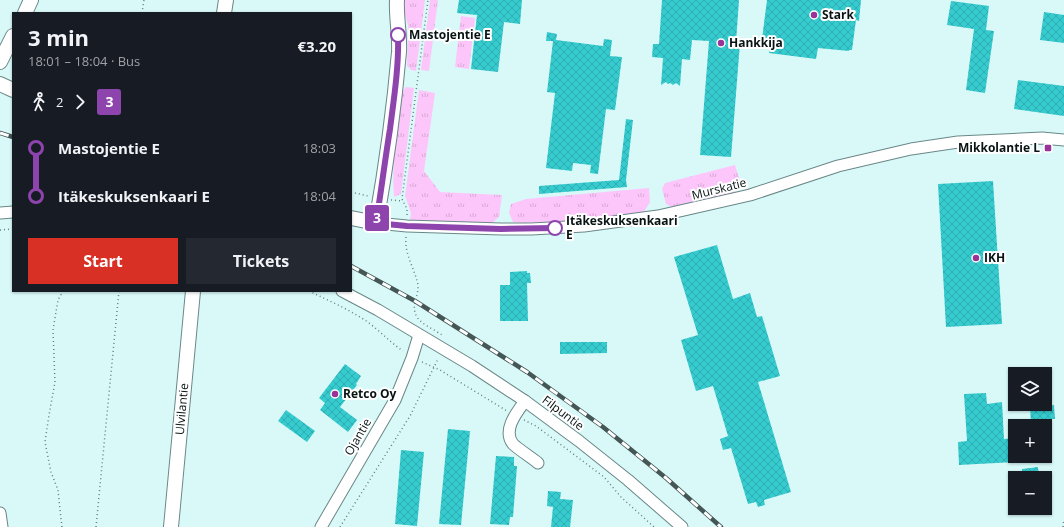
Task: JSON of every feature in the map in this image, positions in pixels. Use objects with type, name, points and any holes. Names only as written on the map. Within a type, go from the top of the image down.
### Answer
[{"type":"main road","points":[[26,12],[32,0]]},
{"type":"main road","points":[[217,0],[217,12]]},
{"type":"main road","points":[[224,12],[226,0]]},
{"type":"main road","points":[[352,218],[376,223],[392,116],[398,57],[396,1]]},
{"type":"main road","points":[[0,62],[12,38]]},
{"type":"main road","points":[[0,84],[12,90]]},
{"type":"main road","name":"Ulvilantie","points":[[171,527],[193,292]]},
{"type":"street","name":"Murskatie","points":[[376,223],[407,226],[501,229],[584,226],[658,216],[750,195],[838,166],[911,149],[958,142],[1042,138],[1064,140]]},
{"type":"street","points":[[0,213],[12,212]]},
{"type":"street","name":"Filpuntie","points":[[344,292],[443,348],[525,401],[622,476],[682,527]]},
{"type":"street","name":"Ojantie","points":[[321,527],[395,400],[412,358],[419,335]]},
{"type":"street","points":[[525,401],[515,415],[509,430],[510,436],[513,444],[538,463]]},
{"type":"street","points":[[0,513],[2,527]]},
{"type":"path","points":[[142,12],[144,0]]},
{"type":"path","points":[[340,527],[410,416],[447,341],[441,334],[418,319],[414,310],[418,284],[405,241],[407,209],[402,199],[428,0]]},
{"type":"path","points":[[0,230],[12,229]]},
{"type":"path","points":[[62,292],[58,300],[53,330],[55,382],[44,442],[51,472],[58,490],[62,527]]},
{"type":"path","points":[[96,527],[119,292]]},
{"type":"path","points":[[311,292],[358,316],[412,358],[440,370],[500,407],[536,426],[604,477],[621,497],[654,527]]},
{"type":"path","points":[[1063,527],[1064,519]]},
{"type":"green space","points":[[402,0],[425,0],[416,71],[411,70],[407,66],[408,25]]},
{"type":"green space","points":[[430,0],[438,0],[429,71],[421,70]]},
{"type":"green space","points":[[461,16],[475,18],[469,69],[455,67]]},
{"type":"green space","points":[[406,87],[414,88],[401,194],[394,197],[393,171],[395,144],[402,92]]},
{"type":"green space","points":[[419,90],[435,93],[424,171],[440,192],[502,195],[499,217],[491,224],[410,220],[411,213],[405,196]]},
{"type":"green space","points":[[735,165],[740,181],[733,194],[674,208],[666,204],[662,189],[665,183]]},
{"type":"green space","points":[[649,188],[650,202],[644,212],[622,216],[572,222],[534,224],[513,222],[509,213],[511,204],[526,199]]},
{"type":"building","points":[[459,0],[522,0],[520,24],[504,22],[498,72],[471,69],[477,15],[457,13]]},
{"type":"building","points":[[662,0],[739,0],[736,42],[740,43],[731,157],[700,155],[709,41],[692,40],[690,60],[682,59],[680,86],[676,83],[673,85],[666,82],[661,85],[663,58],[652,57],[653,44],[659,44]]},
{"type":"building","points":[[767,0],[861,0],[859,21],[856,20],[852,50],[818,48],[816,59],[769,53],[771,39],[762,39]]},
{"type":"building","points":[[951,1],[989,6],[986,30],[994,31],[985,93],[966,90],[974,29],[947,25]]},
{"type":"building","points":[[1044,12],[1064,15],[1064,43],[1040,40]]},
{"type":"building","points":[[547,32],[557,34],[556,40],[603,46],[604,39],[612,40],[610,56],[622,57],[615,110],[606,109],[598,174],[590,173],[591,165],[573,163],[572,171],[546,168],[555,93],[547,92],[553,41],[546,41]]},
{"type":"building","points":[[1018,80],[1064,86],[1064,116],[1014,109]]},
{"type":"building","points":[[626,119],[633,120],[626,180],[627,187],[539,194],[539,186],[619,180]]},
{"type":"building","points":[[993,181],[1002,324],[946,327],[938,184]]},
{"type":"building","points":[[717,245],[733,299],[750,293],[757,317],[762,316],[780,376],[758,382],[791,492],[764,500],[765,505],[758,507],[756,502],[748,504],[731,448],[723,450],[720,439],[728,436],[713,386],[696,391],[681,340],[698,335],[674,257]]},
{"type":"building","points":[[527,271],[527,273],[530,273],[531,283],[527,283],[528,321],[500,321],[500,285],[510,285],[510,272]]},
{"type":"building","points":[[560,342],[607,342],[607,353],[560,354]]},
{"type":"building","name":"Retco Oy","points":[[345,364],[361,376],[356,384],[357,385],[340,407],[357,420],[348,432],[320,410],[325,403],[319,398]]},
{"type":"building","points":[[986,393],[987,404],[1002,402],[1004,439],[1008,439],[1008,462],[959,465],[958,442],[967,441],[964,394]]},
{"type":"building","points":[[1052,405],[1054,405],[1055,419],[1031,419],[1030,411],[1052,411]]},
{"type":"building","points":[[286,410],[315,431],[307,442],[278,421]]},
{"type":"building","points":[[448,429],[470,431],[461,525],[439,524]]},
{"type":"building","points":[[401,450],[424,452],[417,526],[395,524]]},
{"type":"building","points":[[496,456],[514,457],[514,466],[517,466],[513,517],[510,517],[509,525],[490,524]]},
{"type":"building","points":[[1038,467],[1038,471],[1022,471],[1022,469]]},
{"type":"building","points":[[548,491],[561,492],[560,499],[573,500],[570,527],[551,527],[553,507],[547,506]]},
{"type":"railway","points":[[0,133],[12,137]]},
{"type":"railway","points":[[352,267],[415,301],[527,372],[603,427],[666,478],[721,527]]},
{"type":"bus line","name":"3","points":[[398,35],[399,50],[393,109],[376,223],[407,226],[501,229],[555,228]]},
{"type":"place","name":"Stark","points":[[814,15]]},
{"type":"place","name":"Mastojentie E","points":[[398,35]]},
{"type":"place","name":"Hankkija","points":[[721,43]]},
{"type":"place","name":"Mikkolantie L","points":[[1048,148]]},
{"type":"place","name":"Itäkeskuksenkaari E","points":[[555,228]]},
{"type":"place","name":"IKH","points":[[976,258]]},
{"type":"place","name":"Retco Oy","points":[[335,394]]}]
